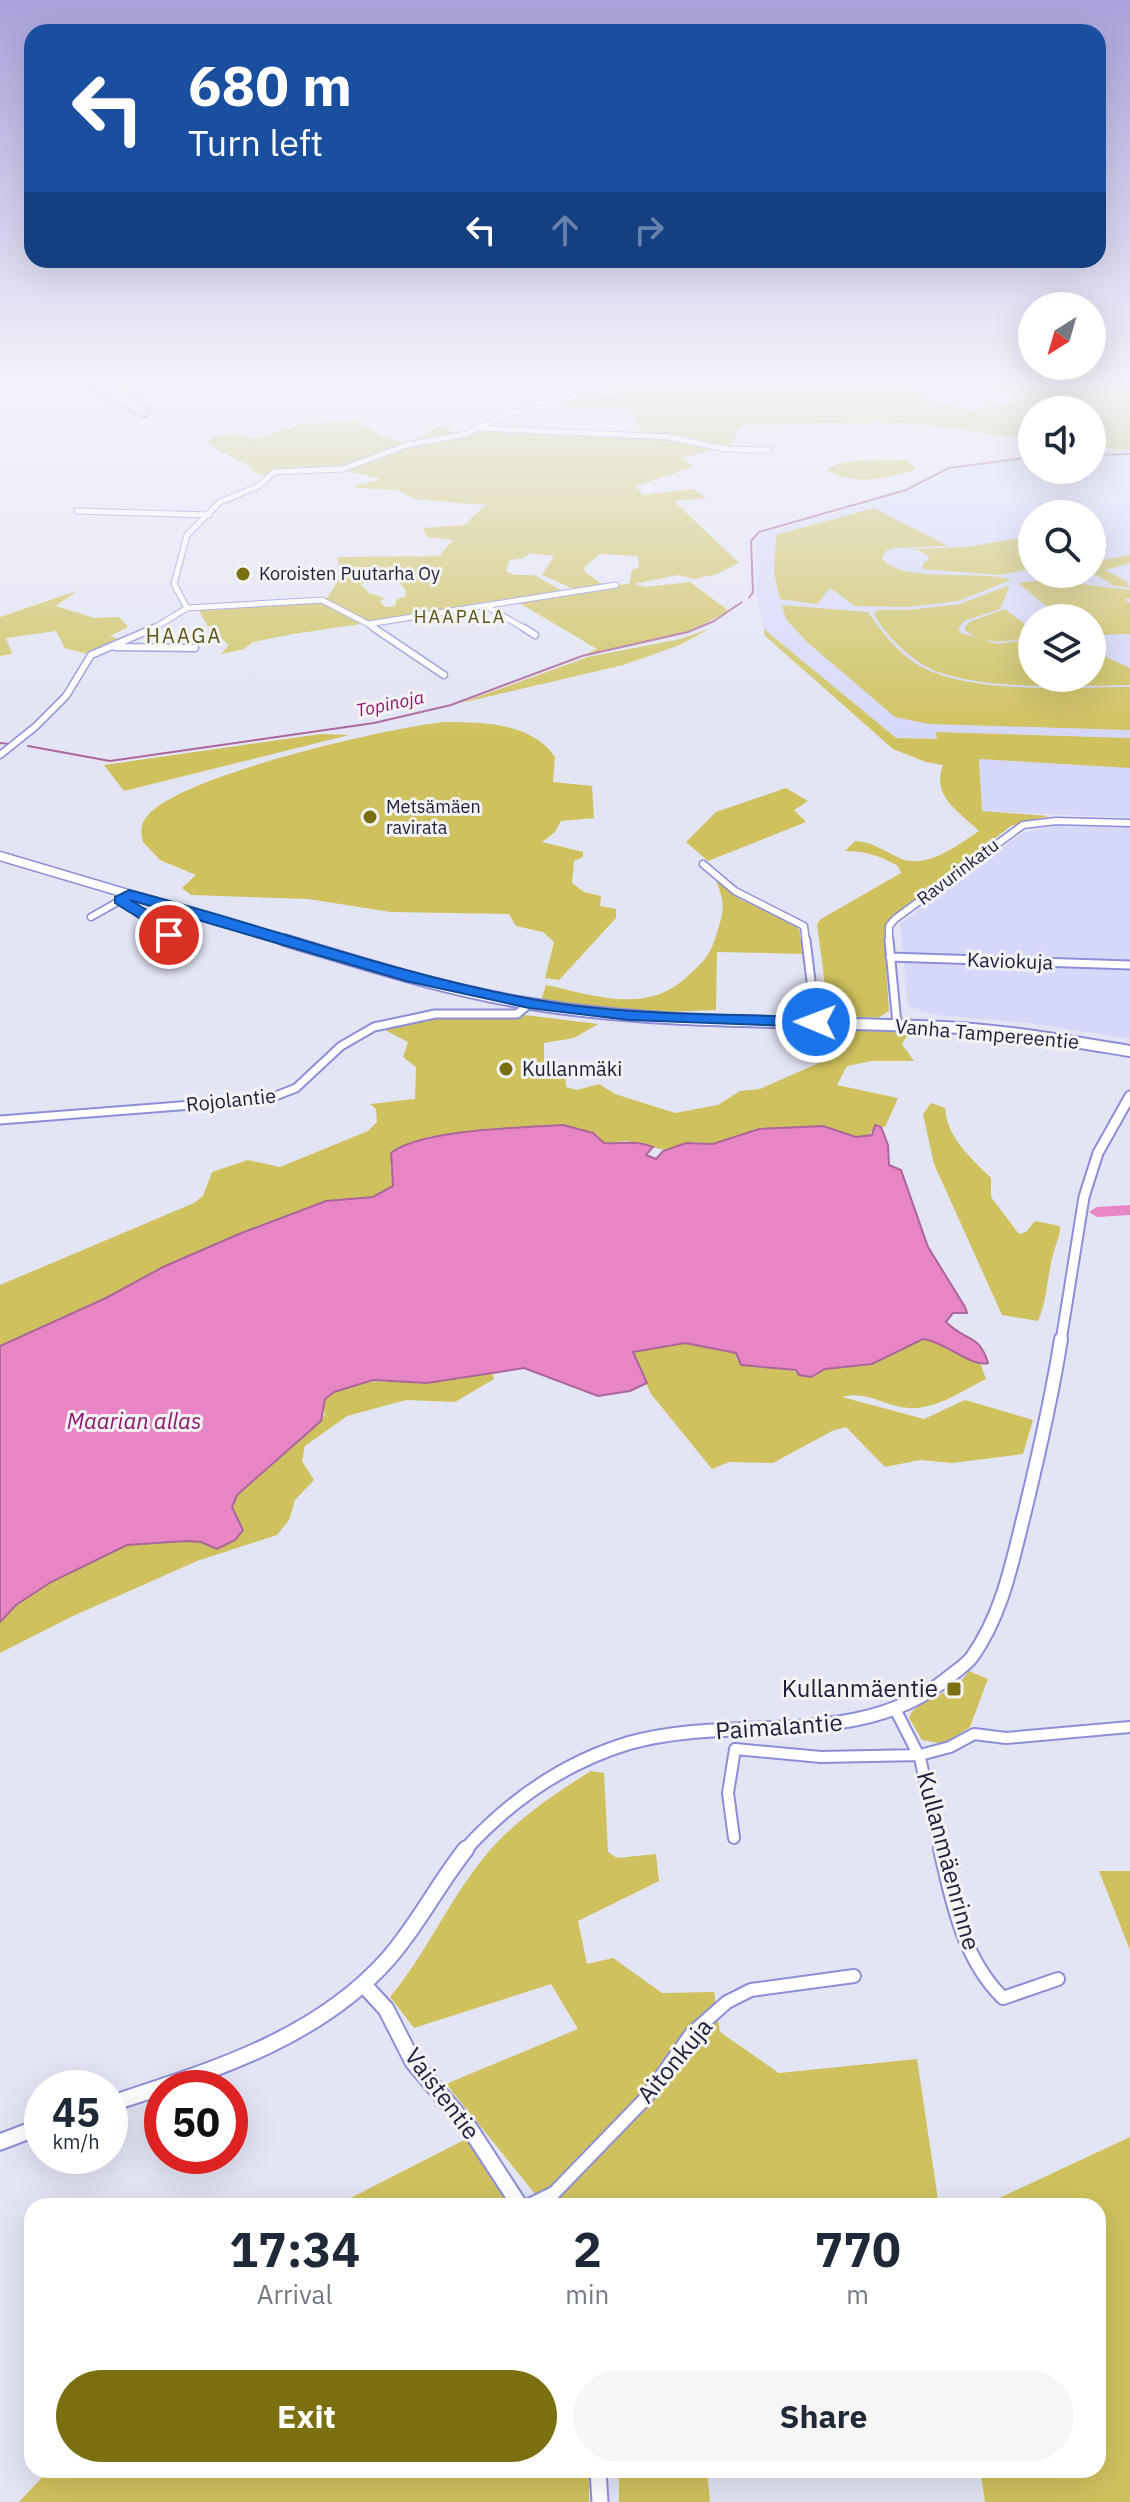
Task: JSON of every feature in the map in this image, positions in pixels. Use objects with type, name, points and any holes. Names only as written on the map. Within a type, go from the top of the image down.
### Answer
[{"type":"main road","name":"Vanha Tampereentie","points":[[0,856],[125,897],[405,976],[529,1004],[629,1015],[897,1024],[1015,1033],[1130,1051]]},
{"type":"street","points":[[187,608],[174,584],[182,547],[187,535],[221,502]]},
{"type":"street","points":[[77,511],[209,515]]},
{"type":"street","points":[[368,624],[616,585]]},
{"type":"street","points":[[0,755],[25,737],[66,696],[91,655],[165,624],[187,608],[322,600],[368,624],[444,675]]},
{"type":"street","points":[[486,606],[535,635]]},
{"type":"street","points":[[110,647],[195,648]]},
{"type":"street","name":"Ravurinkatu","points":[[897,1024],[889,926],[895,919],[1023,825],[1056,821],[1130,823]]},
{"type":"street","points":[[703,864],[735,891],[804,926],[816,1022]]},
{"type":"street","points":[[91,917],[125,897],[169,931],[164,938],[145,945]]},
{"type":"street","name":"Kaviokuja","points":[[890,957],[1130,965]]},
{"type":"street","name":"Rojolantie","points":[[0,1120],[268,1099],[296,1088],[359,1033],[428,1015],[467,1011],[517,1014],[529,1004]]},
{"type":"street","name":"Paimalantie","points":[[128,2098],[220,2067],[286,2039],[322,2017],[363,1984],[405,1938],[453,1865],[480,1834],[534,1788],[578,1761],[654,1738],[837,1725],[895,1709],[927,1696],[951,1679],[969,1660],[995,1623],[1003,1601],[1050,1408],[1084,1197],[1098,1153],[1130,1096]]},
{"type":"street","name":"Kullanmäenrinne","points":[[895,1709],[920,1755],[959,1924],[982,1977],[1003,1998],[1058,1979]]},
{"type":"street","points":[[734,1838],[729,1767],[735,1749],[821,1757],[920,1755],[950,1747],[974,1734],[1006,1738],[1130,1727]]},
{"type":"street","name":"Aitonkuja","points":[[544,2198],[554,2193],[645,2099],[691,2034],[727,2002],[751,1990],[854,1976]]},
{"type":"street","name":"Vaistentie","points":[[363,1984],[386,2009],[413,2062],[470,2129],[515,2198]]},
{"type":"street","points":[[0,2142],[24,2133]]},
{"type":"street","points":[[598,2478],[600,2502]]},
{"type":"shaded area","points":[[447,502],[675,502],[739,563],[717,574],[694,579],[678,575],[634,584],[646,587],[690,582],[729,611],[688,632],[582,656],[597,649],[516,601],[293,634],[253,642],[244,649],[221,654],[229,645],[207,625],[197,607],[322,600],[328,597],[342,574],[337,557],[439,556],[453,540],[427,537],[423,528],[464,525],[486,505]],"holes":[[[530,553],[554,556],[542,575],[576,590],[566,593],[534,575],[515,575],[506,571],[510,560],[523,558]],[[599,554],[638,556],[639,567],[632,570],[629,584],[605,586],[585,572],[584,568]],[[395,578],[405,589],[406,596],[396,600],[395,606],[385,607],[380,602],[384,598],[369,593],[360,584]]]},
{"type":"shaded area","points":[[875,502],[1018,502],[1018,588],[1106,588],[1106,502],[1130,502],[1130,738],[937,732],[938,739],[896,738],[764,629],[756,595],[756,543],[761,534]]},
{"type":"shaded area","points":[[874,508],[948,546],[894,548],[886,551],[882,558],[892,566],[923,573],[1011,580],[958,601],[907,607],[855,606],[830,588],[817,604],[780,599],[774,574],[776,535]]},
{"type":"shaded area","points":[[1018,538],[1018,571],[998,575],[922,569],[930,558],[921,551],[910,549],[967,547]]},
{"type":"shaded area","points":[[1130,555],[1130,563],[1106,570],[1106,559]]},
{"type":"shaded area","points":[[1106,571],[1126,581],[1130,588],[1106,584],[1113,585],[1106,581]]},
{"type":"shaded area","points":[[1010,585],[1000,609],[964,621],[958,629],[961,633],[998,644],[1018,641],[1018,685],[958,678],[929,668],[910,656],[886,632],[874,614],[877,610],[960,604]]},
{"type":"shaded area","points":[[1106,587],[1130,590],[1130,599],[1124,599],[1130,603],[1130,634],[1106,635],[1106,604],[1044,604],[1024,588]]},
{"type":"shaded area","points":[[77,591],[56,606],[94,618],[119,617],[128,627],[110,636],[124,641],[91,655],[65,648],[56,631],[6,638],[12,654],[0,656],[0,617]]},
{"type":"shaded area","points":[[782,605],[868,612],[890,641],[918,665],[965,681],[1018,687],[1018,692],[1106,692],[1106,687],[1130,687],[1130,730],[929,724],[895,717],[806,641],[786,619]]},
{"type":"shaded area","points":[[1005,609],[1018,619],[1018,638],[994,641],[977,638],[964,629],[969,622]]},
{"type":"shaded area","points":[[709,629],[680,645],[623,665],[461,703],[588,657],[680,639]]},
{"type":"shaded area","points":[[764,629],[896,738],[937,739],[936,732],[1130,738],[1130,768],[979,759],[982,811],[1049,816],[1011,826],[887,921],[884,938],[889,1011],[878,1018],[829,1015],[817,924],[901,873],[898,866],[879,857],[845,851],[855,841],[876,846],[908,861],[918,861],[940,855],[979,831],[955,810],[944,794],[940,776],[943,765],[893,749],[764,635]]},
{"type":"shaded area","points":[[1106,656],[1130,668],[1130,685],[1106,686]]},
{"type":"shaded area","name":"Metsämäen ravirata","points":[[446,722],[491,724],[520,731],[533,737],[555,757],[553,782],[592,786],[594,818],[561,821],[555,832],[542,842],[583,852],[583,857],[574,861],[572,883],[584,892],[601,896],[600,906],[616,909],[616,918],[559,980],[545,978],[554,942],[543,932],[516,926],[509,914],[391,912],[308,899],[191,895],[182,888],[196,875],[160,860],[143,842],[141,830],[145,819],[163,803],[196,787],[238,771],[335,743]]},
{"type":"shaded area","points":[[321,734],[349,735],[124,791],[104,765]]},
{"type":"shaded area","points":[[979,759],[1130,768],[1130,818],[982,811]]},
{"type":"shaded area","points":[[786,788],[808,801],[794,810],[806,822],[708,861],[686,842],[716,812]]},
{"type":"shaded area","points":[[1055,825],[1130,827],[1130,1039],[1029,1023],[936,1015],[908,1006],[900,924],[1020,834]]},
{"type":"shaded area","points":[[716,881],[740,899],[797,925],[802,954],[717,952],[716,1010],[641,1013],[541,1001],[546,985],[622,999],[658,995],[675,986],[703,962],[713,945],[723,910]]},
{"type":"shaded area","points":[[517,1014],[598,1024],[574,1038],[544,1043],[544,1062],[565,1072],[566,1087],[577,1090],[599,1084],[615,1094],[675,1113],[718,1105],[740,1091],[760,1089],[828,1059],[815,1026],[909,1030],[922,1035],[906,1037],[902,1044],[914,1061],[872,1061],[847,1066],[837,1085],[898,1098],[885,1127],[875,1126],[868,1137],[856,1137],[823,1126],[759,1129],[713,1144],[693,1142],[669,1151],[627,1141],[604,1143],[593,1133],[487,1130],[430,1136],[390,1165],[393,1186],[373,1197],[326,1201],[263,1224],[163,1267],[106,1298],[0,1346],[0,1285],[194,1203],[203,1196],[212,1172],[248,1160],[280,1167],[368,1131],[377,1122],[376,1109],[370,1104],[415,1099],[416,1067],[403,1057],[408,1042],[379,1027],[428,1015]]},
{"type":"shaded area","points":[[931,1103],[945,1108],[955,1138],[991,1178],[991,1197],[1019,1234],[1026,1232],[1035,1221],[1060,1226],[1038,1321],[1002,1315],[934,1164],[923,1114]]},
{"type":"shaded area","points":[[923,1339],[944,1344],[981,1365],[986,1379],[949,1398],[919,1408],[900,1407],[868,1397],[842,1397],[924,1419],[965,1400],[1033,1420],[1023,1454],[952,1463],[920,1460],[885,1467],[846,1427],[832,1431],[773,1463],[729,1462],[712,1469],[651,1394],[633,1356],[633,1352],[685,1343],[736,1353],[737,1360],[746,1364],[811,1377],[825,1369],[872,1364]]},
{"type":"shaded area","points":[[492,1373],[494,1379],[455,1402],[406,1400],[347,1416],[305,1446],[302,1461],[314,1480],[295,1500],[289,1520],[277,1535],[197,1561],[73,1616],[0,1653],[0,1622],[16,1605],[51,1582],[127,1545],[186,1541],[201,1542],[217,1549],[235,1518],[232,1507],[237,1495],[321,1421],[325,1413],[322,1405],[329,1395],[340,1388],[368,1382],[422,1382]]},
{"type":"shaded area","points":[[969,1671],[988,1679],[970,1727],[944,1744],[922,1740],[909,1718],[913,1711],[953,1687]]},
{"type":"shaded area","points":[[591,1771],[604,1773],[608,1852],[617,1858],[656,1854],[659,1881],[578,1921],[587,1964],[613,1958],[662,1993],[714,1992],[720,2032],[779,2073],[917,2059],[938,2198],[539,2198],[446,2084],[578,2029],[551,1984],[414,2028],[390,1997],[473,1872],[497,1843],[563,1789]]},
{"type":"shaded area","points":[[1099,1871],[1130,1871],[1130,1950]]},
{"type":"shaded area","points":[[1130,2137],[1130,2502],[985,2502],[981,2478],[1106,2478],[1106,2198],[999,2198]]},
{"type":"shaded area","points":[[466,2139],[504,2198],[351,2198]]},
{"type":"shaded area","points":[[42,2478],[589,2478],[589,2502],[19,2502]]},
{"type":"shaded area","points":[[619,2478],[708,2478],[710,2502],[619,2502]]},
{"type":"water","name":"Maarian allas","points":[[563,1125],[593,1133],[604,1143],[635,1143],[653,1147],[646,1155],[656,1159],[663,1151],[686,1143],[713,1144],[759,1129],[823,1126],[856,1137],[872,1135],[875,1125],[881,1127],[888,1145],[889,1165],[901,1170],[928,1247],[967,1313],[953,1313],[946,1322],[976,1342],[988,1363],[974,1362],[940,1344],[923,1339],[872,1364],[825,1369],[811,1377],[799,1375],[796,1370],[741,1365],[736,1353],[685,1343],[633,1352],[647,1383],[630,1391],[598,1396],[524,1368],[427,1383],[373,1380],[334,1392],[325,1399],[321,1421],[237,1495],[232,1507],[243,1530],[235,1540],[217,1549],[201,1542],[186,1541],[127,1545],[51,1582],[16,1605],[0,1622],[0,1346],[239,1234],[326,1201],[373,1197],[393,1186],[391,1153],[406,1145],[448,1134]]},
{"type":"waterway","name":"Topinoja","points":[[749,598],[753,592],[751,541],[759,532],[865,502]]},
{"type":"waterway","name":"Topinoja","points":[[28,746],[110,761],[374,723],[451,705],[582,656],[688,632],[714,621],[742,602]]},
{"type":"waterway","name":"Topinoja","points":[[0,743],[10,744]]},
{"type":"waterway","points":[[1097,1212],[1130,1210]]},
{"type":"place","name":"Koroisten Puutarha Oy","points":[[243,574]]},
{"type":"place","name":"Metsämäen ravirata","points":[[370,817]]},
{"type":"place","name":"Kullanmäki","points":[[506,1069]]},
{"type":"place","name":"Kullanmäentie","points":[[954,1689]]},
{"type":"district","name":"HAAPALA","points":[[460,617]]},
{"type":"district","name":"HAAGA","points":[[184,636]]},
{"type":"route","points":[[169,935],[167,929],[120,901],[129,894],[411,978],[529,1004],[629,1015],[816,1022]]}]
